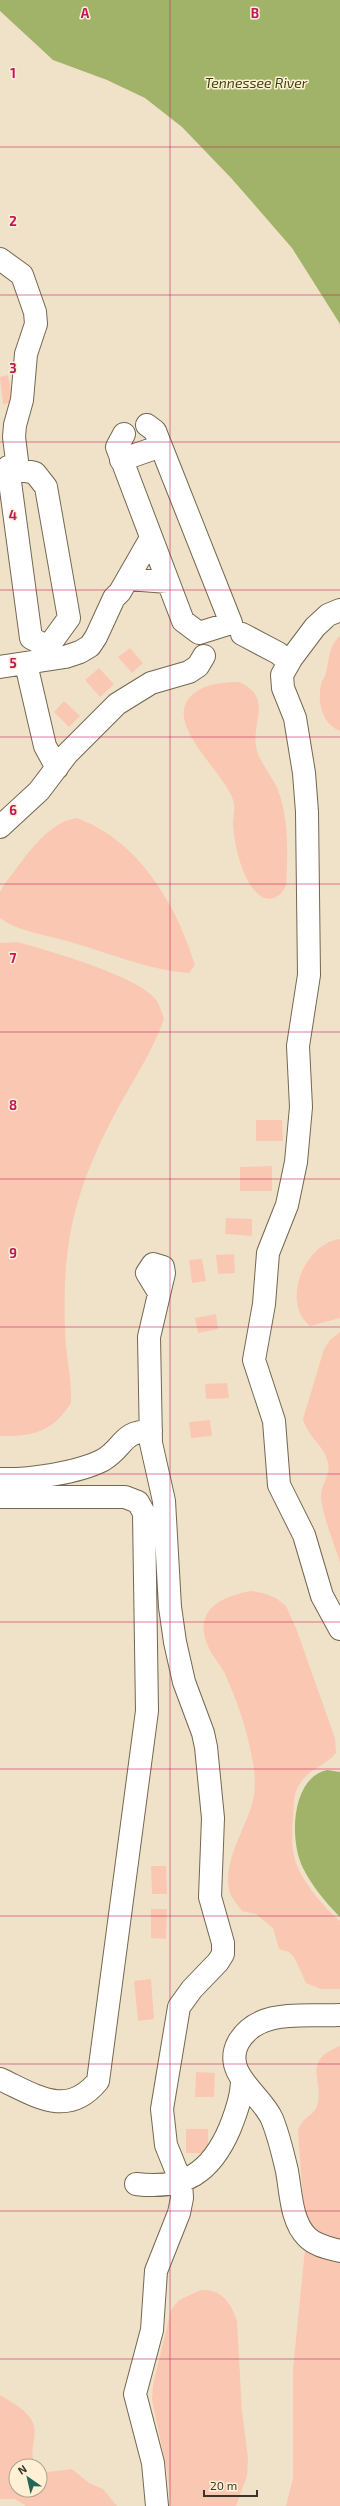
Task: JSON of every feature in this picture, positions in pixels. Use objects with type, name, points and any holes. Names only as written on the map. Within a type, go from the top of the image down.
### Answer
[{"type":"street","points":[[0,259],[22,275],[35,312],[36,324],[26,354],[22,400],[15,425],[14,437],[18,469]]},
{"type":"street","points":[[124,434],[117,447],[184,621],[199,633],[231,623],[155,431],[147,425]]},
{"type":"street","points":[[122,460],[161,446]]},
{"type":"street","points":[[0,668],[26,664],[48,653],[69,618],[46,487],[35,473],[8,466],[31,638],[48,653],[65,657],[90,646],[114,598],[128,579],[151,538]]},
{"type":"street","points":[[128,579],[168,582]]},
{"type":"street","points":[[340,610],[321,621],[289,662],[282,675],[282,682],[297,731],[307,812],[308,975],[298,1046],[301,1112],[296,1162],[287,1205],[268,1253],[265,1298],[254,1360],[274,1421],[279,1485],[304,1535],[322,1596],[340,1629]]},
{"type":"street","points":[[242,634],[278,653],[289,662]]},
{"type":"street","points":[[0,827],[39,791],[93,727],[121,702],[151,683],[189,672],[198,666],[204,656]]},
{"type":"street","points":[[26,664],[45,746],[57,768]]},
{"type":"street","points":[[157,2506],[153,2463],[135,2394],[152,2330],[156,2271],[179,2213],[182,2198],[181,2182],[166,2145],[162,2124],[166,2081],[177,2018],[184,2000],[218,1962],[223,1954],[223,1943],[210,1897],[213,1818],[206,1747],[203,1733],[184,1682],[173,1626],[164,1501],[153,1456],[150,1432],[149,1337],[158,1291]]},
{"type":"street","points":[[0,1479],[46,1475],[88,1465],[102,1460],[114,1451],[128,1436],[136,1431],[150,1432]]},
{"type":"street","points":[[0,1497],[125,1497],[138,1502],[144,1513],[147,1711],[98,2081],[89,2092],[76,2099],[65,2102],[51,2101],[0,2079]]},
{"type":"street","points":[[340,2015],[276,2017],[253,2026],[237,2045],[235,2065],[246,2090],[270,2113],[276,2131],[297,2223],[307,2237],[316,2243],[340,2251]]},
{"type":"street","points":[[136,2184],[148,2185],[181,2182],[196,2174],[214,2159],[225,2139],[246,2090]]},
{"type":"shaded area","points":[[8,375],[13,402],[3,404],[0,377]]},
{"type":"shaded area","points":[[340,636],[340,731],[329,723],[322,712],[320,691],[332,648]]},
{"type":"shaded area","points":[[130,648],[143,663],[132,673],[118,657]]},
{"type":"shaded area","points":[[99,668],[114,684],[100,697],[85,680]]},
{"type":"shaded area","points":[[239,682],[249,688],[255,695],[258,702],[259,710],[256,747],[260,759],[278,790],[282,801],[286,825],[286,885],[278,896],[271,899],[262,897],[258,894],[247,880],[235,841],[233,800],[228,789],[190,735],[185,722],[184,709],[189,698],[194,693],[212,685]]},
{"type":"shaded area","points":[[64,701],[80,716],[69,727],[54,712]]},
{"type":"shaded area","points":[[76,818],[98,828],[118,841],[136,858],[152,877],[178,920],[187,942],[195,965],[189,973],[142,964],[32,932],[15,926],[0,918],[0,892],[19,865],[44,836],[64,822]]},
{"type":"shaded area","points":[[17,942],[71,958],[114,974],[133,983],[148,992],[157,1001],[164,1019],[149,1054],[117,1110],[89,1168],[77,1205],[69,1239],[65,1293],[66,1346],[71,1403],[57,1421],[41,1431],[32,1434],[0,1436],[0,943]]},
{"type":"shaded area","points":[[256,1120],[282,1120],[283,1141],[256,1141]]},
{"type":"shaded area","points":[[272,1166],[272,1191],[240,1191],[240,1167]]},
{"type":"shaded area","points":[[226,1218],[252,1219],[252,1236],[225,1234]]},
{"type":"shaded area","points":[[340,1239],[340,1318],[310,1326],[301,1316],[297,1303],[297,1289],[301,1275],[307,1262],[316,1251],[327,1243]]},
{"type":"shaded area","points":[[234,1254],[235,1273],[218,1274],[216,1255]]},
{"type":"shaded area","points":[[202,1259],[206,1281],[192,1283],[189,1260]]},
{"type":"shaded area","points":[[216,1314],[218,1329],[198,1333],[195,1318]]},
{"type":"shaded area","points":[[340,1332],[340,1563],[326,1521],[321,1498],[322,1489],[329,1468],[328,1463],[324,1452],[305,1426],[303,1419],[324,1349],[330,1340]]},
{"type":"shaded area","points":[[227,1383],[229,1398],[206,1399],[205,1384]]},
{"type":"shaded area","points":[[210,1420],[212,1436],[191,1438],[189,1422]]},
{"type":"shaded area","points":[[251,1591],[263,1593],[276,1598],[286,1606],[296,1628],[335,1738],[336,1753],[307,1775],[297,1789],[294,1800],[292,1840],[296,1863],[303,1878],[321,1902],[340,1921],[340,1989],[321,1989],[306,1983],[294,1957],[289,1952],[279,1949],[273,1928],[256,1914],[242,1911],[233,1899],[229,1890],[229,1867],[250,1811],[255,1790],[253,1763],[247,1736],[234,1694],[225,1674],[208,1646],[204,1634],[204,1623],[207,1614],[220,1601],[240,1593]]},
{"type":"shaded area","points":[[151,1866],[166,1866],[167,1894],[152,1894]]},
{"type":"shaded area","points":[[151,1909],[167,1909],[166,1939],[151,1938]]},
{"type":"shaded area","points":[[151,1979],[154,2019],[138,2021],[134,1981]]},
{"type":"shaded area","points":[[340,2046],[340,2506],[286,2506],[293,2478],[293,2369],[306,2239],[298,2132],[304,2120],[313,2113],[317,2106],[319,2097],[316,2072],[317,2065],[321,2058],[328,2052]]},
{"type":"shaded area","points":[[196,2072],[215,2073],[214,2097],[195,2097]]},
{"type":"shaded area","points":[[186,2129],[208,2129],[208,2153],[186,2153]]},
{"type":"shaded area","points":[[201,2290],[208,2290],[220,2294],[232,2308],[237,2321],[242,2411],[248,2458],[247,2476],[236,2506],[171,2506],[167,2471],[152,2400],[153,2385],[171,2310],[179,2300]]},
{"type":"shaded area","points":[[0,2395],[19,2407],[31,2418],[35,2434],[32,2450],[34,2458],[8,2458],[8,2498],[48,2498],[48,2472],[72,2469],[89,2483],[103,2489],[117,2506],[26,2506],[15,2499],[0,2499]]},
{"type":"water","name":"Tennessee River","points":[[0,0],[340,0],[340,324],[292,248],[232,179],[182,127],[145,98],[107,80],[53,60],[0,11]]},
{"type":"water","points":[[327,1770],[340,1772],[340,1917],[320,1894],[307,1875],[299,1856],[296,1842],[296,1812],[300,1797],[306,1785],[315,1775]]}]
